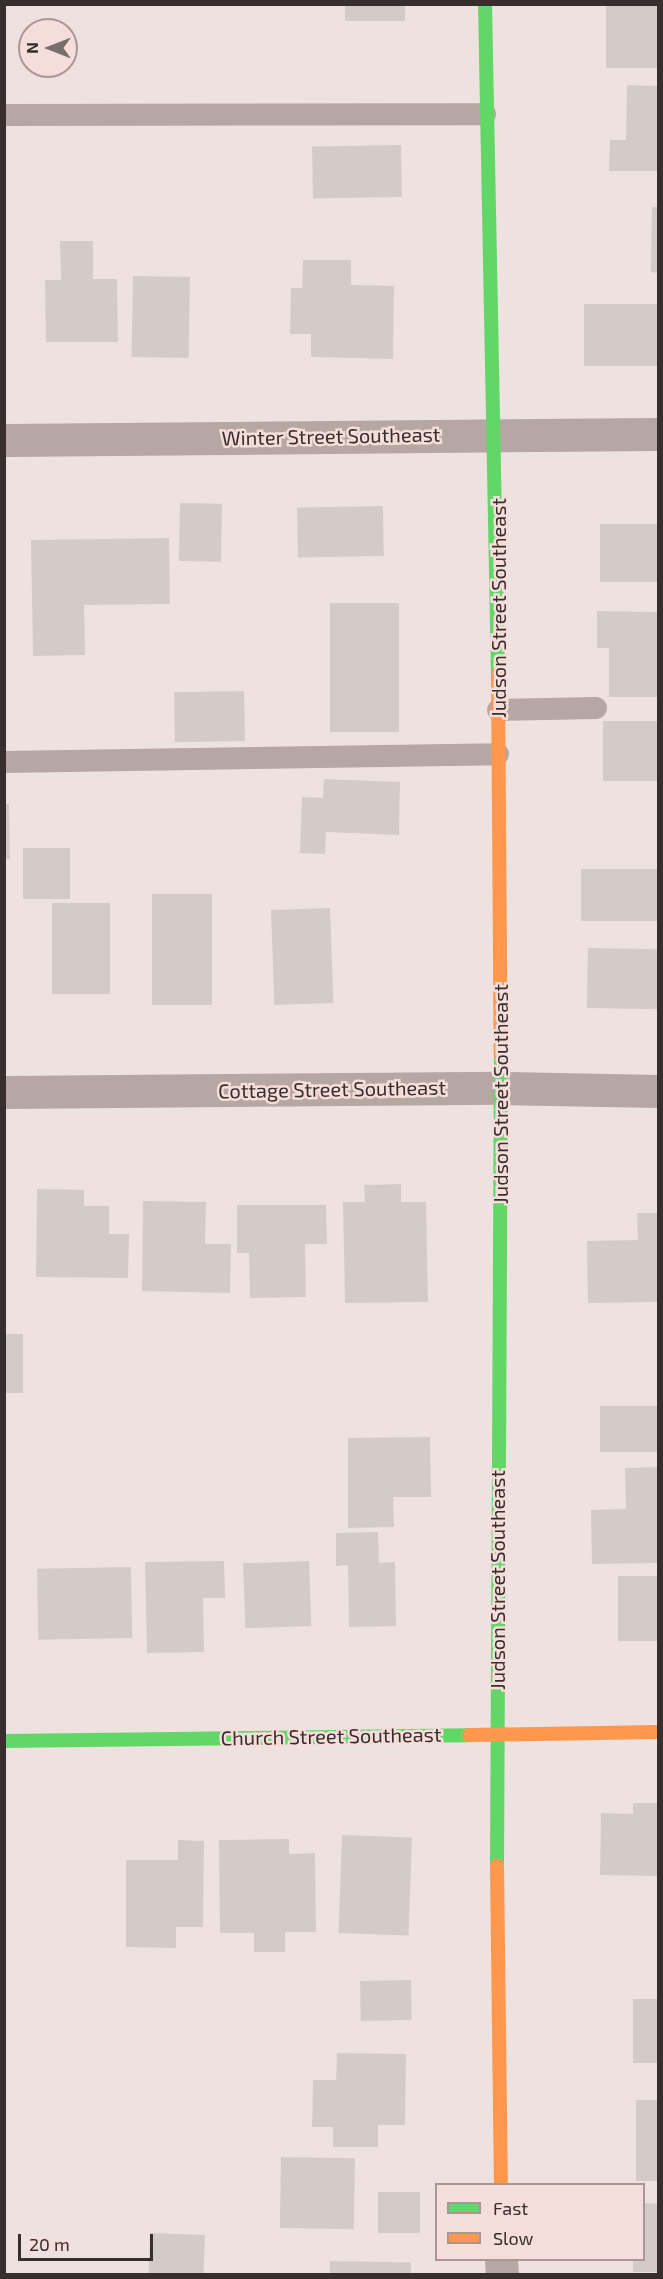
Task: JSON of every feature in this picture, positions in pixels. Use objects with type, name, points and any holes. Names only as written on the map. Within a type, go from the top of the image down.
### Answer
[{"type":"street","name":"Judson Street Southeast","points":[[485,4],[485,114],[496,433],[501,1088],[496,1733],[501,2183]]},
{"type":"street","name":"Winter Street Southeast","points":[[4,440],[496,433],[658,434]]},
{"type":"street","name":"Cottage Street Southeast","points":[[4,1092],[501,1088],[658,1091]]},
{"type":"street","name":"Church Street Southeast","points":[[4,1741],[658,1732]]},
{"type":"lane","points":[[4,115],[485,114]]},
{"type":"lane","points":[[498,710],[596,708]]},
{"type":"lane","points":[[4,762],[498,754]]},
{"type":"building","points":[[345,4],[405,4],[405,21],[345,21]]},
{"type":"building","points":[[606,4],[658,4],[658,68],[606,68]]},
{"type":"building","points":[[627,85],[658,86],[658,171],[609,171],[610,140],[626,140]]},
{"type":"building","points":[[401,145],[402,197],[313,199],[312,147]]},
{"type":"building","points":[[652,207],[658,207],[658,273],[651,272]]},
{"type":"building","points":[[60,241],[93,241],[93,279],[117,279],[118,342],[46,342],[45,280],[61,280]]},
{"type":"building","points":[[303,260],[351,260],[351,285],[394,286],[393,359],[311,357],[311,334],[290,334],[291,288],[302,288]]},
{"type":"building","points":[[133,276],[190,277],[189,358],[132,357]]},
{"type":"building","points":[[584,304],[658,304],[658,366],[584,366]]},
{"type":"building","points":[[180,503],[222,504],[221,562],[179,561]]},
{"type":"building","points":[[383,506],[384,556],[298,557],[297,508]]},
{"type":"building","points":[[600,524],[658,524],[658,582],[600,582]]},
{"type":"building","points":[[169,538],[170,604],[84,605],[85,655],[33,656],[31,540]]},
{"type":"building","points":[[330,603],[399,603],[399,732],[330,732]]},
{"type":"building","points":[[597,611],[658,612],[658,697],[609,697],[609,648],[597,648]]},
{"type":"building","points":[[244,691],[245,741],[175,742],[174,692]]},
{"type":"building","points":[[603,721],[658,721],[658,781],[603,781]]},
{"type":"building","points":[[324,779],[400,782],[399,835],[326,832],[325,854],[300,853],[302,797],[323,798]]},
{"type":"building","points":[[4,804],[9,804],[10,859],[4,859]]},
{"type":"building","points":[[23,848],[70,848],[70,899],[23,899]]},
{"type":"building","points":[[581,869],[658,869],[658,921],[581,921]]},
{"type":"building","points":[[152,894],[212,894],[212,1005],[152,1005]]},
{"type":"building","points":[[52,903],[110,903],[110,994],[52,994]]},
{"type":"building","points":[[330,908],[333,1003],[274,1005],[271,910]]},
{"type":"building","points":[[588,948],[658,949],[657,1009],[587,1008]]},
{"type":"building","points":[[401,1184],[401,1202],[426,1202],[428,1302],[345,1303],[343,1202],[365,1202],[364,1185]]},
{"type":"building","points":[[37,1189],[84,1190],[84,1206],[109,1206],[109,1234],[129,1234],[128,1278],[36,1277]]},
{"type":"building","points":[[143,1201],[206,1202],[205,1244],[231,1244],[230,1293],[142,1291]]},
{"type":"building","points":[[237,1205],[326,1205],[327,1244],[305,1244],[306,1297],[250,1298],[249,1253],[237,1253]]},
{"type":"building","points":[[637,1213],[658,1213],[658,1302],[588,1303],[587,1241],[638,1240]]},
{"type":"building","points":[[4,1334],[23,1334],[23,1393],[4,1393]]},
{"type":"building","points":[[600,1406],[658,1406],[658,1452],[600,1452]]},
{"type":"building","points":[[430,1437],[431,1497],[393,1497],[394,1527],[348,1528],[348,1438]]},
{"type":"building","points":[[658,1467],[658,1563],[592,1564],[591,1510],[626,1509],[625,1468]]},
{"type":"building","points":[[378,1532],[379,1563],[395,1562],[396,1626],[349,1627],[348,1565],[336,1566],[336,1533]]},
{"type":"building","points":[[224,1561],[225,1598],[203,1598],[204,1652],[147,1653],[145,1562]]},
{"type":"building","points":[[309,1561],[311,1626],[245,1628],[243,1563]]},
{"type":"building","points":[[131,1567],[132,1638],[38,1640],[37,1569]]},
{"type":"building","points":[[618,1576],[658,1576],[658,1641],[618,1641]]},
{"type":"building","points":[[633,1803],[658,1803],[658,1876],[600,1875],[601,1813],[633,1814]]},
{"type":"building","points":[[342,1835],[412,1837],[409,1935],[339,1933]]},
{"type":"building","points":[[289,1839],[289,1854],[315,1853],[316,1932],[285,1932],[285,1952],[254,1952],[254,1933],[220,1933],[219,1840]]},
{"type":"building","points":[[178,1840],[204,1841],[203,1927],[176,1927],[176,1948],[126,1947],[126,1860],[178,1860]]},
{"type":"building","points":[[411,1980],[412,2020],[361,2021],[360,1981]]},
{"type":"building","points":[[633,1999],[658,1999],[658,2063],[633,2063]]},
{"type":"building","points":[[337,2053],[406,2054],[405,2125],[378,2125],[378,2147],[333,2147],[333,2127],[312,2127],[313,2080],[336,2080]]},
{"type":"building","points":[[636,2100],[658,2100],[658,2181],[636,2181]]},
{"type":"building","points":[[281,2157],[355,2158],[354,2229],[280,2228]]},
{"type":"building","points":[[378,2192],[420,2192],[420,2233],[378,2233]]},
{"type":"building","points":[[645,2203],[658,2204],[658,2272],[633,2272],[633,2261],[645,2261]]},
{"type":"building","points":[[150,2233],[205,2235],[204,2274],[149,2274]]},
{"type":"building","points":[[330,2261],[411,2262],[411,2274],[330,2274]]},
{"type":"traffic: fast","points":[[485,4],[498,673]]},
{"type":"traffic: fast","points":[[497,1866],[501,1055]]},
{"type":"traffic: fast","points":[[4,1741],[469,1735]]},
{"type":"traffic: slow","points":[[498,673],[501,1055]]},
{"type":"traffic: slow","points":[[469,1735],[658,1732]]},
{"type":"traffic: slow","points":[[497,1866],[501,2183]]}]
